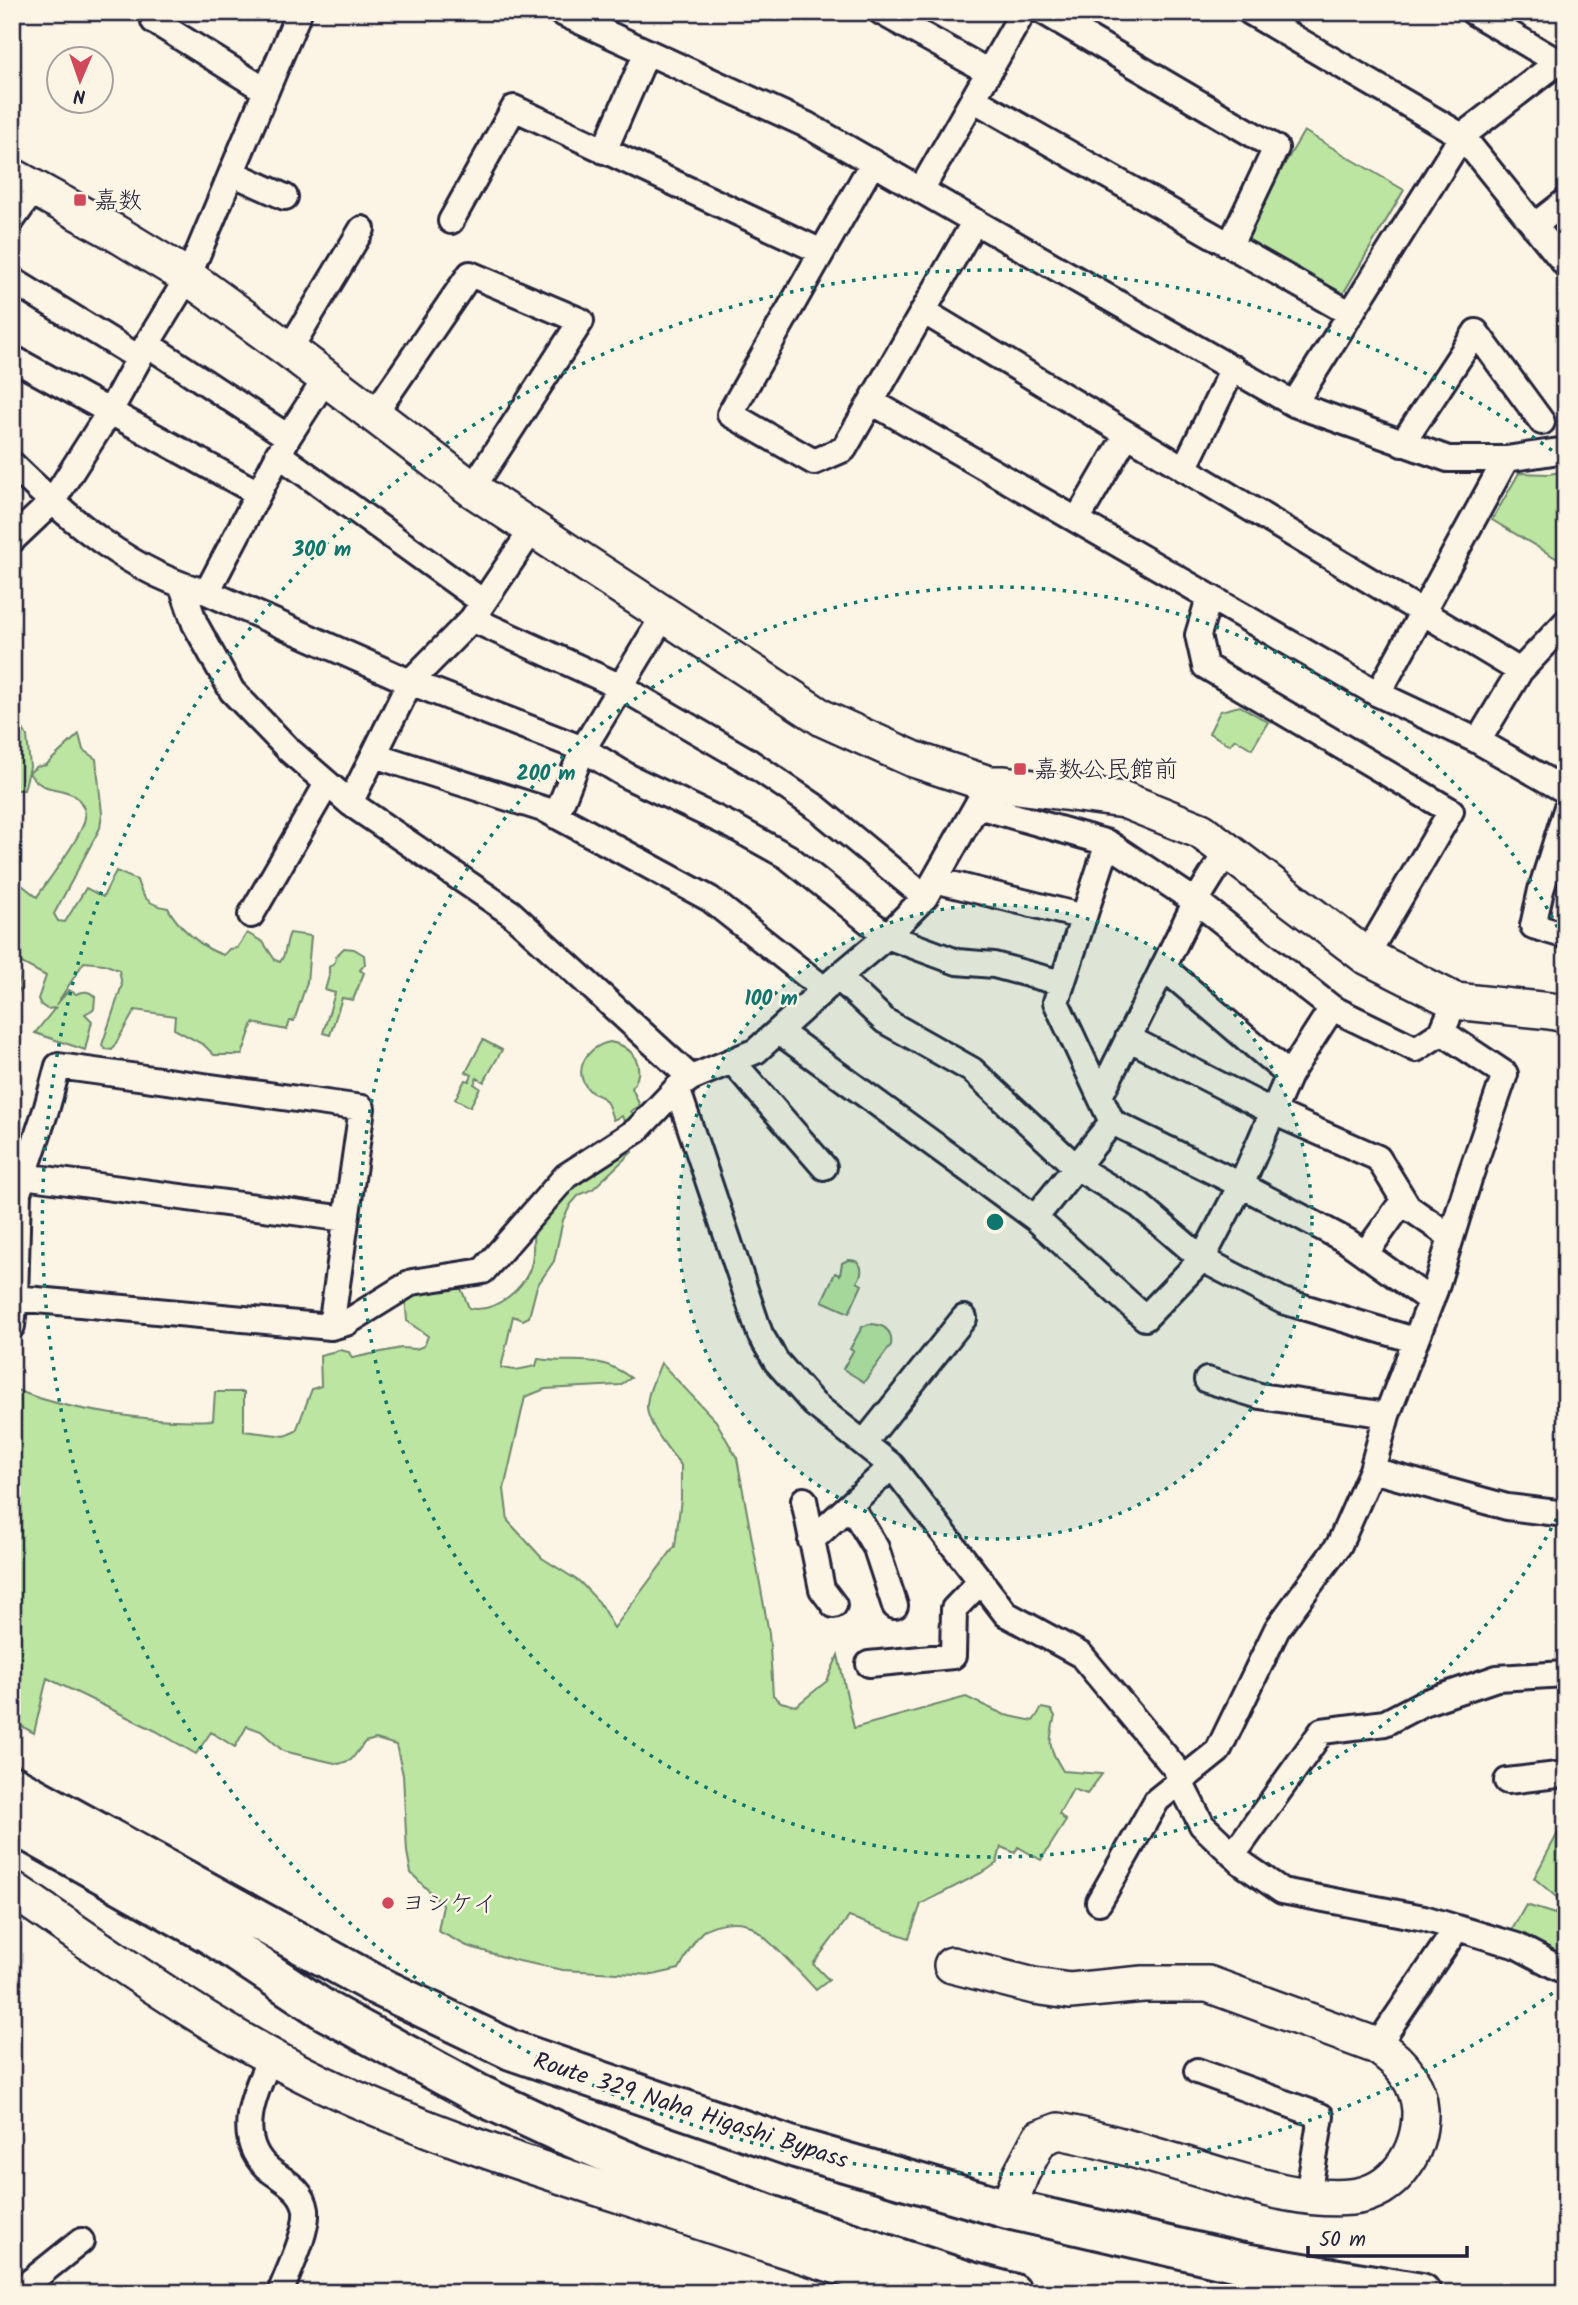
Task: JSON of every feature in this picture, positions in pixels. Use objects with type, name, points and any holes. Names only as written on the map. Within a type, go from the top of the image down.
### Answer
[{"type":"highway","name":"Route 329 Naha Higashi Bypass","points":[[12,1785],[376,1985],[511,2050],[796,2148],[1008,2209],[1238,2262],[1399,2292]]},
{"type":"highway","points":[[12,1823],[210,1934],[326,2011],[480,2095],[535,2121],[636,2165],[797,2225],[1012,2293]]},
{"type":"street","points":[[12,540],[51,502],[110,411],[188,278],[299,12]]},
{"type":"street","points":[[560,12],[605,21],[647,52],[807,125],[1294,404],[1448,459],[1506,459],[1566,450]]},
{"type":"street","points":[[881,12],[989,72]]},
{"type":"street","points":[[921,190],[1023,12]]},
{"type":"street","points":[[1044,12],[1276,148],[1230,245]]},
{"type":"street","points":[[1250,12],[1462,136],[1566,265]]},
{"type":"street","points":[[1294,404],[1462,136],[1562,59],[1473,12]]},
{"type":"street","points":[[154,21],[265,90]]},
{"type":"street","points":[[604,151],[647,52]]},
{"type":"street","points":[[974,99],[1351,313]]},
{"type":"street","points":[[451,220],[514,108],[822,252]]},
{"type":"street","points":[[873,162],[730,414],[814,462],[845,449],[975,221]]},
{"type":"street","points":[[232,173],[285,197]]},
{"type":"street","points":[[12,220],[23,183],[114,232],[188,278],[289,350],[472,489],[824,719],[984,795],[1108,843],[1196,901],[1332,1008],[1416,1049],[1448,1017],[1550,1011],[1566,1014]]},
{"type":"street","points":[[1534,226],[1566,201]]},
{"type":"street","points":[[289,350],[362,229]]},
{"type":"street","points":[[373,416],[470,274],[581,321],[472,489]]},
{"type":"street","points":[[12,280],[143,351],[283,446],[477,611],[621,687],[745,759],[930,889],[1084,917]]},
{"type":"street","points":[[923,311],[1520,671]]},
{"type":"street","points":[[1402,444],[1476,332],[1542,422]]},
{"type":"street","points":[[12,358],[258,493]]},
{"type":"street","points":[[1184,469],[1233,368]]},
{"type":"street","points":[[207,592],[283,446],[326,378]]},
{"type":"street","points":[[872,402],[1378,694],[1478,741],[1566,791]]},
{"type":"street","points":[[1077,520],[1126,434]]},
{"type":"street","points":[[1378,694],[1506,459]]},
{"type":"street","points":[[12,464],[51,502],[161,577],[207,592],[410,682],[583,749],[629,777],[734,827],[788,857],[887,936],[957,962],[994,965],[1062,983]]},
{"type":"street","points":[[350,803],[410,682],[477,611],[532,530]]},
{"type":"street","points":[[182,586],[195,624],[232,691],[289,750],[350,803],[511,914],[684,1083],[760,1334],[776,1361],[814,1405],[892,1466],[1006,1614],[1081,1655],[1176,1769],[1202,1825],[1233,1855],[1282,1891],[1424,1918],[1517,1946],[1566,1972]]},
{"type":"street","points":[[1209,598],[1198,635],[1205,666],[1451,811],[1366,956]]},
{"type":"street","points":[[556,816],[583,749],[664,615]]},
{"type":"street","points":[[1478,741],[1520,671],[1566,622]]},
{"type":"street","points":[[374,755],[546,810],[710,899],[885,1021],[972,1070],[1076,1167],[1139,1205],[1202,1259],[1283,1301],[1414,1340]]},
{"type":"street","points":[[251,915],[327,784]]},
{"type":"street","points":[[15,1298],[331,1328],[346,1323],[412,1282],[483,1271],[566,1176],[637,1130],[684,1083],[756,1051],[887,936],[930,889],[984,795],[1004,784],[1124,800],[1201,831],[1448,1017],[1505,1074],[1431,1301],[1387,1415],[1373,1470],[1339,1545],[1277,1629],[1218,1751],[1157,1800],[1099,1902]]},
{"type":"street","points":[[1566,810],[1541,890],[1533,926],[1566,936]]},
{"type":"street","points":[[1108,843],[1056,1002],[1112,1122],[1347,1241],[1431,1301]]},
{"type":"street","points":[[1100,1096],[1196,901],[1227,851]]},
{"type":"street","points":[[1163,967],[1289,1075]]},
{"type":"street","points":[[778,1031],[1035,1218],[1145,1318],[1202,1259],[1241,1185],[1289,1075],[1332,1008]]},
{"type":"street","points":[[1128,1038],[1273,1112],[1378,1158],[1408,1208],[1451,1237]]},
{"type":"street","points":[[732,1061],[824,1167]]},
{"type":"street","points":[[12,1326],[18,1193],[58,1066],[362,1108],[331,1328]]},
{"type":"street","points":[[1035,1218],[1112,1122]]},
{"type":"street","points":[[23,1176],[346,1219]]},
{"type":"street","points":[[1365,1254],[1404,1201]]},
{"type":"street","points":[[864,1443],[964,1318]]},
{"type":"street","points":[[1207,1380],[1260,1396],[1387,1415]]},
{"type":"street","points":[[811,1541],[892,1466]]},
{"type":"street","points":[[1373,1470],[1507,1507],[1566,1514]]},
{"type":"street","points":[[804,1500],[822,1589],[834,1605]]},
{"type":"street","points":[[850,1505],[876,1548],[895,1606]]},
{"type":"street","points":[[869,1664],[953,1656],[954,1609],[981,1581]]},
{"type":"street","points":[[1233,1855],[1322,1731],[1385,1723],[1423,1703],[1497,1678],[1566,1674]]},
{"type":"street","points":[[1507,1781],[1566,1774]]},
{"type":"street","points":[[12,1889],[223,2029],[320,2082],[390,2114],[560,2176],[851,2271],[929,2293]]},
{"type":"street","points":[[1377,2046],[1457,1928]]},
{"type":"street","points":[[952,1965],[1034,1986],[1070,1991],[1143,1984],[1208,1984],[1377,2046],[1394,2057],[1407,2071],[1420,2107],[1415,2147],[1405,2164],[1390,2181],[1373,2191],[1352,2197],[1308,2196],[1259,2186],[1059,2131],[1040,2138],[1021,2174],[1008,2209]]},
{"type":"street","points":[[271,2057],[255,2093],[249,2116],[250,2138],[263,2163],[300,2193],[306,2210],[304,2226],[283,2292]]},
{"type":"street","points":[[1197,2071],[1321,2116],[1308,2196]]},
{"type":"street","points":[[16,2293],[81,2241]]},
{"type":"green space","points":[[1304,131],[1404,190],[1340,299],[1240,240]]},
{"type":"green space","points":[[1566,471],[1566,564],[1492,520],[1519,473],[1549,474]]},
{"type":"green space","points":[[1240,706],[1268,722],[1252,749],[1235,739],[1230,745],[1209,733],[1220,711]]},
{"type":"green space","points":[[12,726],[23,729],[27,736],[30,767],[24,790],[12,790]]},
{"type":"green space","points":[[79,734],[83,750],[96,759],[102,813],[100,828],[54,914],[58,921],[65,922],[86,888],[103,897],[116,871],[137,880],[147,900],[168,908],[192,936],[208,948],[224,955],[229,949],[237,948],[247,933],[263,942],[275,960],[280,962],[290,933],[311,936],[307,982],[294,1021],[290,1021],[287,1030],[253,1023],[242,1055],[214,1055],[204,1045],[174,1029],[175,1016],[135,1010],[112,1050],[105,1049],[102,1045],[122,985],[119,970],[104,964],[84,962],[56,1005],[69,990],[76,994],[88,992],[95,997],[94,1009],[85,1014],[92,1021],[85,1050],[35,1033],[55,1008],[47,1009],[38,999],[46,976],[22,963],[17,969],[20,988],[12,1007],[12,877],[37,897],[72,845],[85,817],[83,807],[75,796],[44,786],[29,773],[36,767],[46,765]]},
{"type":"green space","points":[[344,948],[354,949],[364,955],[365,964],[360,970],[364,973],[353,1000],[342,998],[330,1035],[323,1033],[335,993],[325,990],[329,967]]},
{"type":"green space","points":[[483,1040],[502,1050],[484,1082],[477,1078],[474,1084],[480,1088],[470,1107],[455,1099],[465,1080],[469,1081],[472,1075],[466,1072]]},
{"type":"green space","points":[[610,1042],[625,1048],[638,1065],[632,1088],[640,1106],[631,1111],[638,1120],[627,1129],[622,1116],[613,1120],[606,1101],[590,1091],[581,1076],[581,1068],[588,1054]]},
{"type":"green space","points":[[636,1139],[632,1152],[593,1189],[579,1195],[571,1204],[563,1220],[554,1261],[537,1286],[529,1317],[523,1320],[513,1316],[501,1368],[516,1370],[536,1366],[538,1359],[585,1361],[607,1365],[631,1378],[620,1385],[545,1389],[525,1397],[504,1489],[508,1521],[542,1558],[580,1582],[599,1602],[614,1628],[675,1546],[681,1499],[681,1465],[655,1429],[647,1407],[650,1390],[661,1363],[716,1421],[737,1458],[769,1633],[773,1695],[781,1702],[796,1706],[827,1681],[838,1655],[854,1728],[966,1697],[1005,1715],[1033,1721],[1042,1708],[1051,1710],[1055,1716],[1051,1745],[1063,1771],[1102,1774],[1087,1794],[1073,1789],[1059,1814],[1066,1821],[1041,1860],[1018,1847],[1015,1853],[1001,1847],[997,1863],[921,1904],[909,1938],[849,1917],[813,1964],[829,1980],[816,1990],[760,1933],[739,1922],[722,1923],[706,1929],[695,1940],[679,1969],[653,1975],[563,1970],[514,1960],[467,1946],[438,1931],[443,1905],[411,1873],[407,1852],[403,1775],[396,1745],[376,1739],[365,1742],[351,1760],[339,1764],[283,1751],[261,1731],[247,1726],[235,1747],[211,1732],[196,1754],[156,1731],[47,1678],[34,1733],[12,1721],[12,1388],[83,1409],[165,1420],[213,1420],[215,1392],[244,1392],[244,1431],[285,1436],[296,1431],[312,1389],[321,1386],[320,1355],[340,1350],[349,1352],[352,1358],[424,1346],[428,1336],[407,1321],[405,1295],[458,1281],[469,1308],[489,1307],[508,1297],[529,1272],[533,1258],[533,1228],[571,1186]]},
{"type":"green space","points":[[848,1260],[857,1262],[861,1267],[857,1282],[862,1285],[849,1313],[822,1301],[835,1273],[840,1275],[842,1263]]},
{"type":"green space","points":[[869,1324],[886,1329],[891,1345],[864,1382],[843,1369],[862,1327]]},
{"type":"green space","points":[[1559,1831],[1566,1834],[1566,1964],[1509,1935],[1526,1905],[1555,1914],[1561,1901],[1534,1878]]},
{"type":"place","name":"嘉数","points":[[80,200]]},
{"type":"place","name":"嘉数公民館前","points":[[1020,769]]},
{"type":"place","name":"ヨシケイ","points":[[388,1903]]}]
